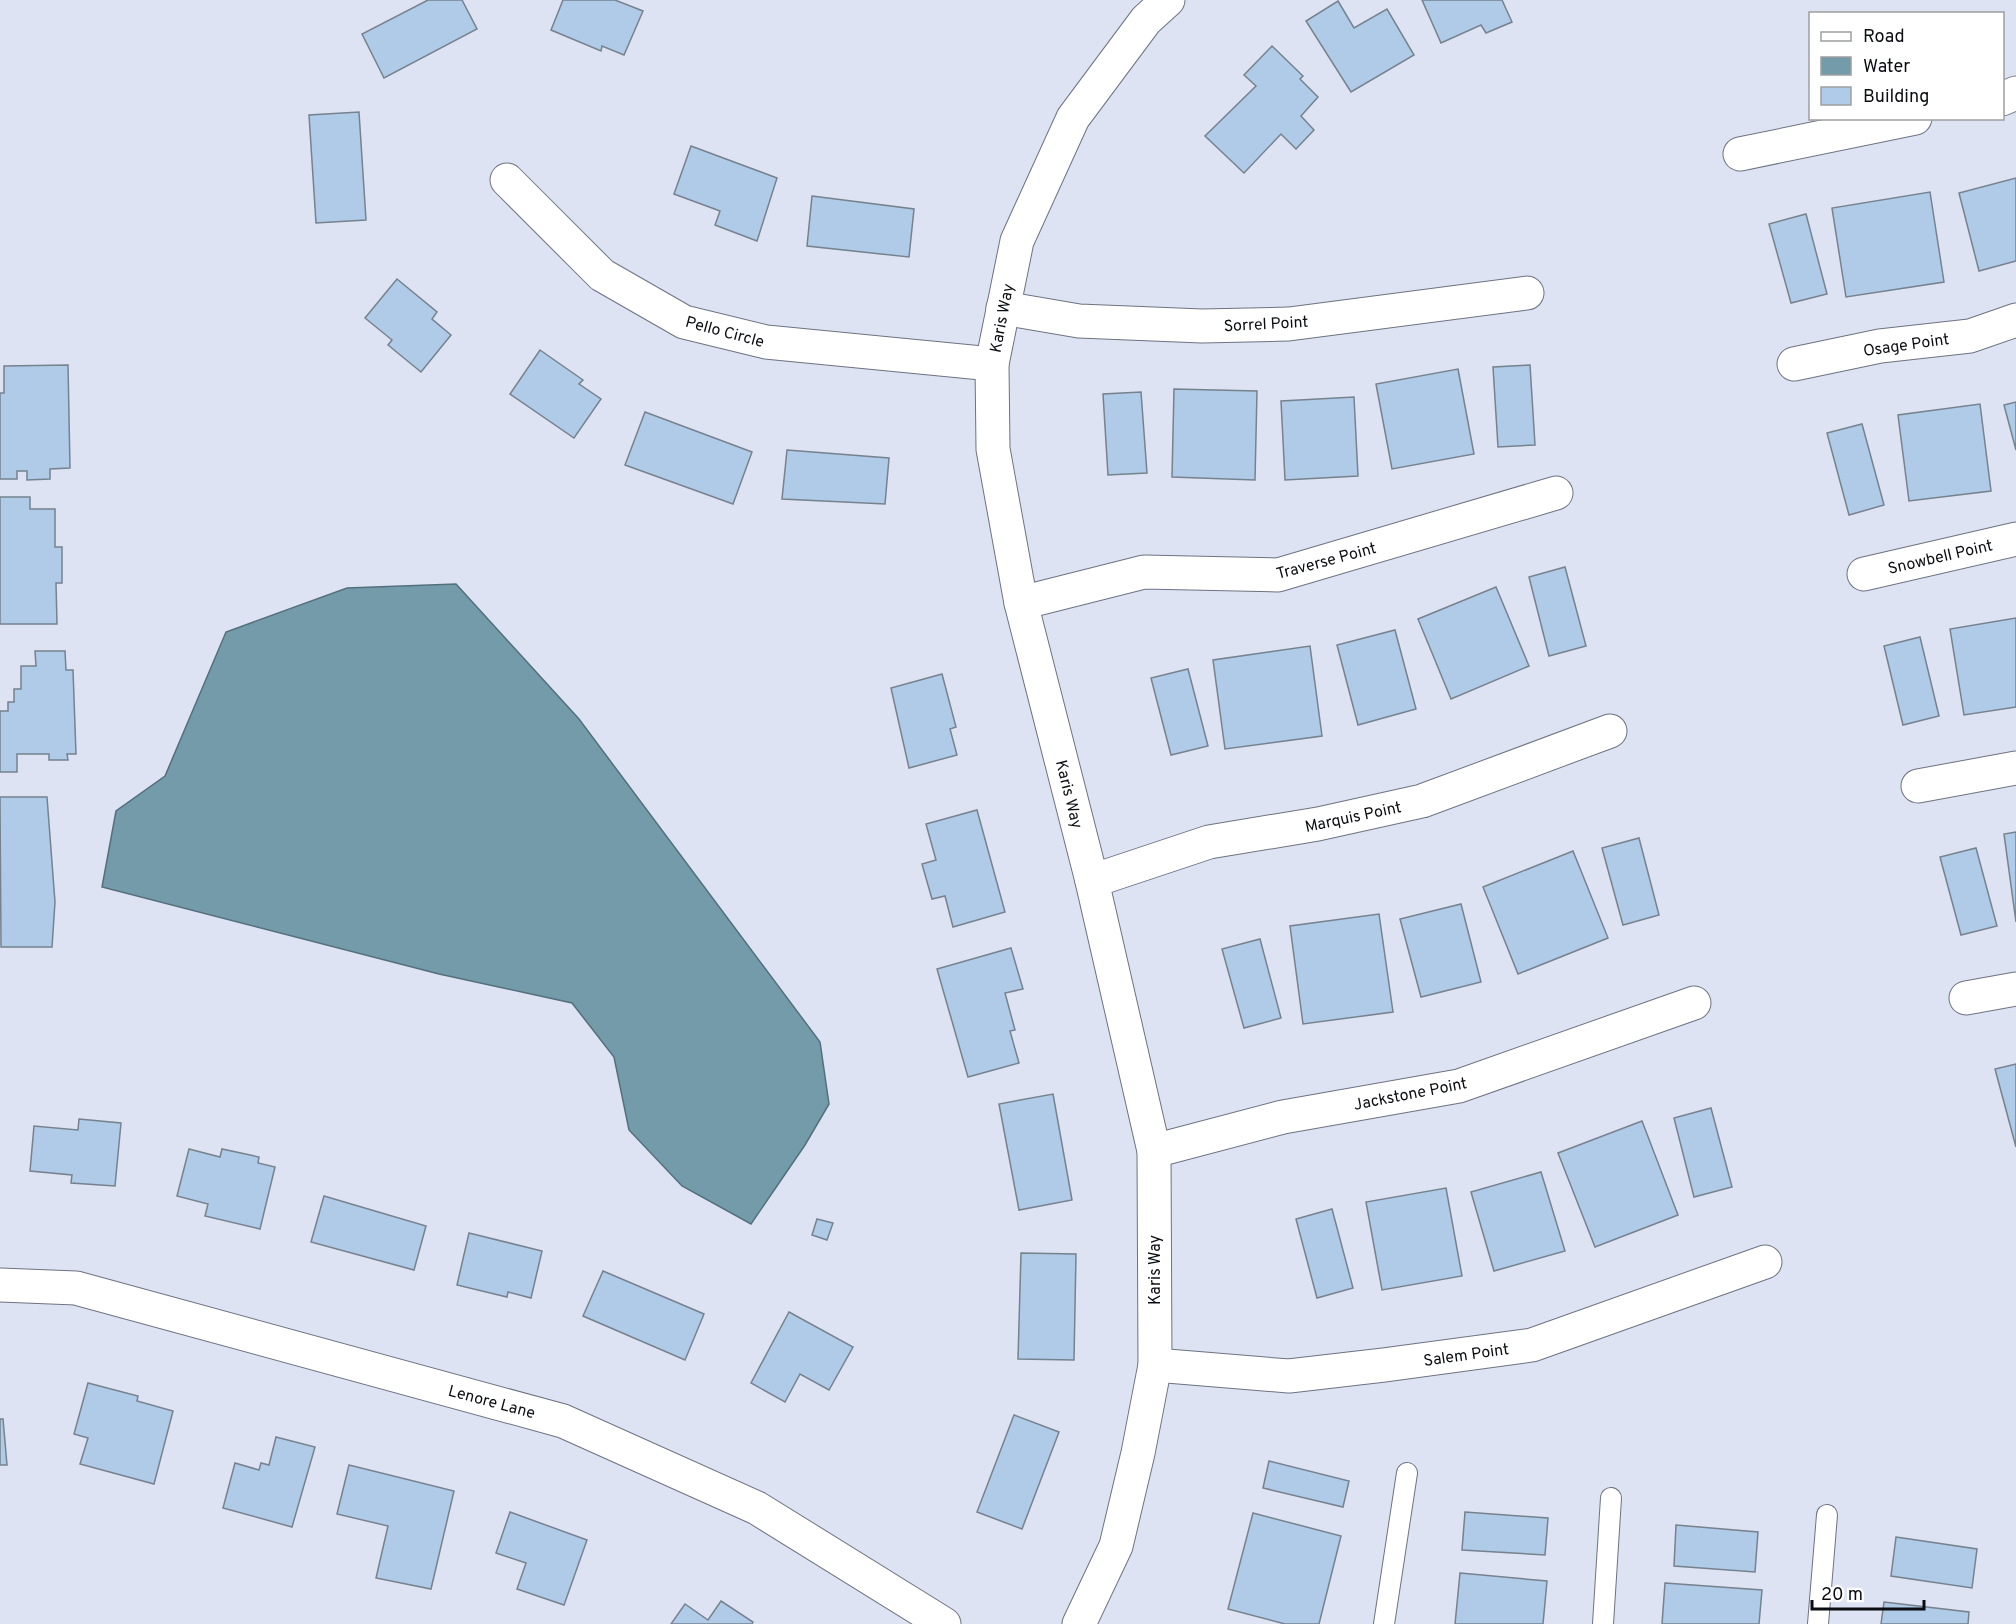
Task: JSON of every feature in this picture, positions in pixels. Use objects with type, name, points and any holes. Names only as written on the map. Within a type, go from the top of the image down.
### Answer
[{"type":"street","name":"Karis Way","points":[[1079,1624],[1116,1546],[1138,1453],[1155,1365],[1154,1151],[1092,881],[1021,603],[993,449],[992,364],[1017,241],[1073,118],[1146,20],[1168,0]]},
{"type":"street","points":[[1740,154],[1905,120]]},
{"type":"street","name":"Pello Circle","points":[[507,180],[602,275],[684,322],[765,342],[992,364]]},
{"type":"street","name":"Sorrel Point","points":[[1003,308],[1079,321],[1202,326],[1289,324],[1527,293]]},
{"type":"street","name":"Osage Point","points":[[1794,364],[1880,346],[1970,336],[2016,320]]},
{"type":"street","name":"Traverse Point","points":[[1021,603],[1144,572],[1278,575],[1556,493]]},
{"type":"street","name":"Snowbell Point","points":[[1864,574],[2016,539]]},
{"type":"street","name":"Marquis Point","points":[[1092,881],[1209,842],[1318,824],[1422,801],[1610,731]]},
{"type":"street","points":[[1918,786],[2016,768]]},
{"type":"street","points":[[1966,998],[2016,989]]},
{"type":"street","name":"Jackstone Point","points":[[1154,1151],[1283,1117],[1459,1086],[1694,1003]]},
{"type":"street","name":"Salem Point","points":[[1155,1365],[1289,1376],[1532,1345],[1765,1262]]},
{"type":"street","name":"Lenore Lane","points":[[0,1285],[76,1288],[563,1421],[757,1509],[944,1624]]},
{"type":"lane","points":[[1384,1624],[1407,1473]]},
{"type":"lane","points":[[1603,1624],[1611,1498]]},
{"type":"lane","points":[[1818,1624],[1827,1515]]},
{"type":"water","points":[[456,584],[579,719],[820,1042],[829,1104],[805,1145],[751,1224],[682,1186],[629,1130],[614,1057],[572,1003],[439,974],[102,887],[116,811],[165,776],[226,632],[347,588]]},
{"type":"building","points":[[428,0],[462,0],[477,29],[384,78],[362,34]]},
{"type":"building","points":[[563,0],[615,0],[643,11],[624,55],[602,46],[601,51],[551,30]]},
{"type":"building","points":[[1422,0],[1502,0],[1512,22],[1486,33],[1481,25],[1441,43]]},
{"type":"building","points":[[1338,1],[1354,28],[1387,9],[1414,55],[1351,92],[1306,21]]},
{"type":"building","points":[[1272,46],[1303,76],[1300,79],[1318,97],[1301,116],[1314,130],[1296,149],[1281,134],[1244,173],[1205,136],[1256,86],[1244,75]]},
{"type":"building","points":[[359,112],[366,220],[316,223],[309,115]]},
{"type":"building","points":[[691,146],[777,178],[757,241],[715,225],[720,211],[674,194]]},
{"type":"building","points":[[2016,178],[2016,261],[1979,271],[1959,193]]},
{"type":"building","points":[[1930,192],[1944,282],[1846,297],[1832,208]]},
{"type":"building","points":[[812,196],[914,209],[909,257],[807,246]]},
{"type":"building","points":[[1806,214],[1827,294],[1791,303],[1769,224]]},
{"type":"building","points":[[397,279],[437,312],[432,319],[451,335],[421,372],[388,345],[392,340],[365,318]]},
{"type":"building","points":[[540,350],[583,380],[579,384],[601,399],[574,438],[510,394]]},
{"type":"building","points":[[68,365],[70,468],[50,469],[50,479],[27,480],[27,471],[17,471],[17,479],[0,479],[0,393],[4,393],[4,366]]},
{"type":"building","points":[[1530,365],[1535,445],[1498,447],[1493,367]]},
{"type":"building","points":[[1458,369],[1474,454],[1392,469],[1376,384]]},
{"type":"building","points":[[1174,389],[1257,391],[1255,480],[1172,477]]},
{"type":"building","points":[[1141,392],[1147,473],[1108,475],[1103,394]]},
{"type":"building","points":[[1354,397],[1358,476],[1285,480],[1281,401]]},
{"type":"building","points":[[2016,402],[2016,450],[2004,405]]},
{"type":"building","points":[[1980,404],[1991,491],[1909,501],[1898,415]]},
{"type":"building","points":[[645,412],[752,452],[733,504],[625,465]]},
{"type":"building","points":[[1862,424],[1884,505],[1849,515],[1827,433]]},
{"type":"building","points":[[787,450],[889,458],[885,504],[782,499]]},
{"type":"building","points":[[0,497],[30,497],[30,509],[55,509],[55,547],[62,547],[62,583],[56,583],[57,624],[0,624]]},
{"type":"building","points":[[1565,567],[1586,646],[1549,656],[1529,577]]},
{"type":"building","points":[[1496,587],[1529,666],[1451,699],[1418,619]]},
{"type":"building","points":[[2016,618],[2016,707],[1964,715],[1950,629]]},
{"type":"building","points":[[1395,630],[1416,709],[1358,725],[1337,645]]},
{"type":"building","points":[[1920,637],[1939,716],[1903,725],[1884,646]]},
{"type":"building","points":[[1310,646],[1322,736],[1225,749],[1213,660]]},
{"type":"building","points":[[35,651],[65,651],[66,670],[73,670],[76,754],[67,754],[68,760],[49,760],[49,754],[17,754],[17,772],[0,772],[0,711],[8,711],[8,702],[14,702],[14,689],[21,689],[21,666],[36,666]]},
{"type":"building","points":[[1188,669],[1208,746],[1171,755],[1151,678]]},
{"type":"building","points":[[942,674],[956,727],[950,729],[957,755],[909,768],[891,688]]},
{"type":"building","points":[[0,797],[47,797],[55,902],[52,947],[1,947]]},
{"type":"building","points":[[977,810],[1005,912],[953,927],[945,896],[932,899],[922,864],[936,860],[926,824]]},
{"type":"building","points":[[2016,832],[2016,922],[2004,834]]},
{"type":"building","points":[[1639,838],[1659,915],[1623,925],[1602,848]]},
{"type":"building","points":[[1976,848],[1997,926],[1961,935],[1940,857]]},
{"type":"building","points":[[1573,851],[1608,938],[1518,974],[1483,887]]},
{"type":"building","points":[[1461,904],[1481,982],[1421,997],[1400,919]]},
{"type":"building","points":[[1379,914],[1393,1012],[1303,1024],[1290,926]]},
{"type":"building","points":[[1260,939],[1281,1018],[1244,1028],[1222,949]]},
{"type":"building","points":[[1011,948],[1023,989],[1005,993],[1015,1030],[1010,1031],[1019,1063],[968,1077],[937,969]]},
{"type":"building","points":[[2016,1064],[2016,1147],[1995,1069]]},
{"type":"building","points":[[1053,1094],[1072,1200],[1019,1210],[999,1104]]},
{"type":"building","points":[[1711,1108],[1732,1187],[1694,1197],[1674,1118]]},
{"type":"building","points":[[79,1119],[121,1123],[115,1186],[71,1183],[72,1175],[30,1171],[34,1126],[78,1130]]},
{"type":"building","points":[[1642,1121],[1678,1215],[1595,1247],[1558,1153]]},
{"type":"building","points":[[189,1149],[220,1157],[222,1149],[259,1157],[258,1163],[275,1167],[260,1229],[205,1216],[208,1204],[177,1196]]},
{"type":"building","points":[[1541,1172],[1565,1251],[1494,1271],[1471,1192]]},
{"type":"building","points":[[1446,1188],[1462,1276],[1382,1290],[1366,1202]]},
{"type":"building","points":[[324,1196],[426,1226],[414,1270],[311,1242]]},
{"type":"building","points":[[1332,1209],[1353,1288],[1317,1298],[1296,1219]]},
{"type":"building","points":[[817,1219],[833,1223],[827,1240],[812,1235]]},
{"type":"building","points":[[469,1233],[542,1251],[531,1298],[508,1292],[507,1297],[457,1285]]},
{"type":"building","points":[[1021,1253],[1076,1254],[1074,1360],[1018,1359]]},
{"type":"building","points":[[603,1271],[704,1314],[685,1360],[583,1316]]},
{"type":"building","points":[[789,1312],[853,1347],[829,1390],[800,1374],[785,1402],[751,1383]]},
{"type":"building","points":[[88,1383],[138,1396],[137,1401],[173,1411],[154,1484],[80,1464],[88,1438],[74,1434]]},
{"type":"building","points":[[1014,1415],[1059,1432],[1022,1529],[977,1512]]},
{"type":"building","points":[[0,1419],[3,1419],[7,1465],[0,1465]]},
{"type":"building","points":[[276,1437],[315,1447],[292,1527],[223,1508],[235,1463],[259,1470],[261,1463],[269,1465]]},
{"type":"building","points":[[1269,1461],[1349,1481],[1343,1507],[1263,1488]]},
{"type":"building","points":[[349,1465],[454,1491],[431,1589],[376,1578],[388,1526],[337,1514]]},
{"type":"building","points":[[510,1512],[587,1540],[564,1605],[517,1589],[526,1563],[496,1553]]},
{"type":"building","points":[[1465,1512],[1548,1518],[1545,1555],[1462,1550]]},
{"type":"building","points":[[1253,1513],[1341,1536],[1319,1624],[1285,1624],[1228,1609]]},
{"type":"building","points":[[1676,1525],[1758,1532],[1755,1572],[1674,1566]]},
{"type":"building","points":[[1896,1537],[1977,1549],[1972,1588],[1891,1576]]},
{"type":"building","points":[[1460,1573],[1547,1581],[1543,1624],[1455,1624]]},
{"type":"building","points":[[1665,1583],[1762,1590],[1759,1624],[1662,1624]]},
{"type":"building","points":[[721,1601],[753,1622],[752,1624],[671,1624],[685,1604],[708,1620]]},
{"type":"building","points":[[1884,1602],[1969,1612],[1968,1624],[1881,1624]]}]
